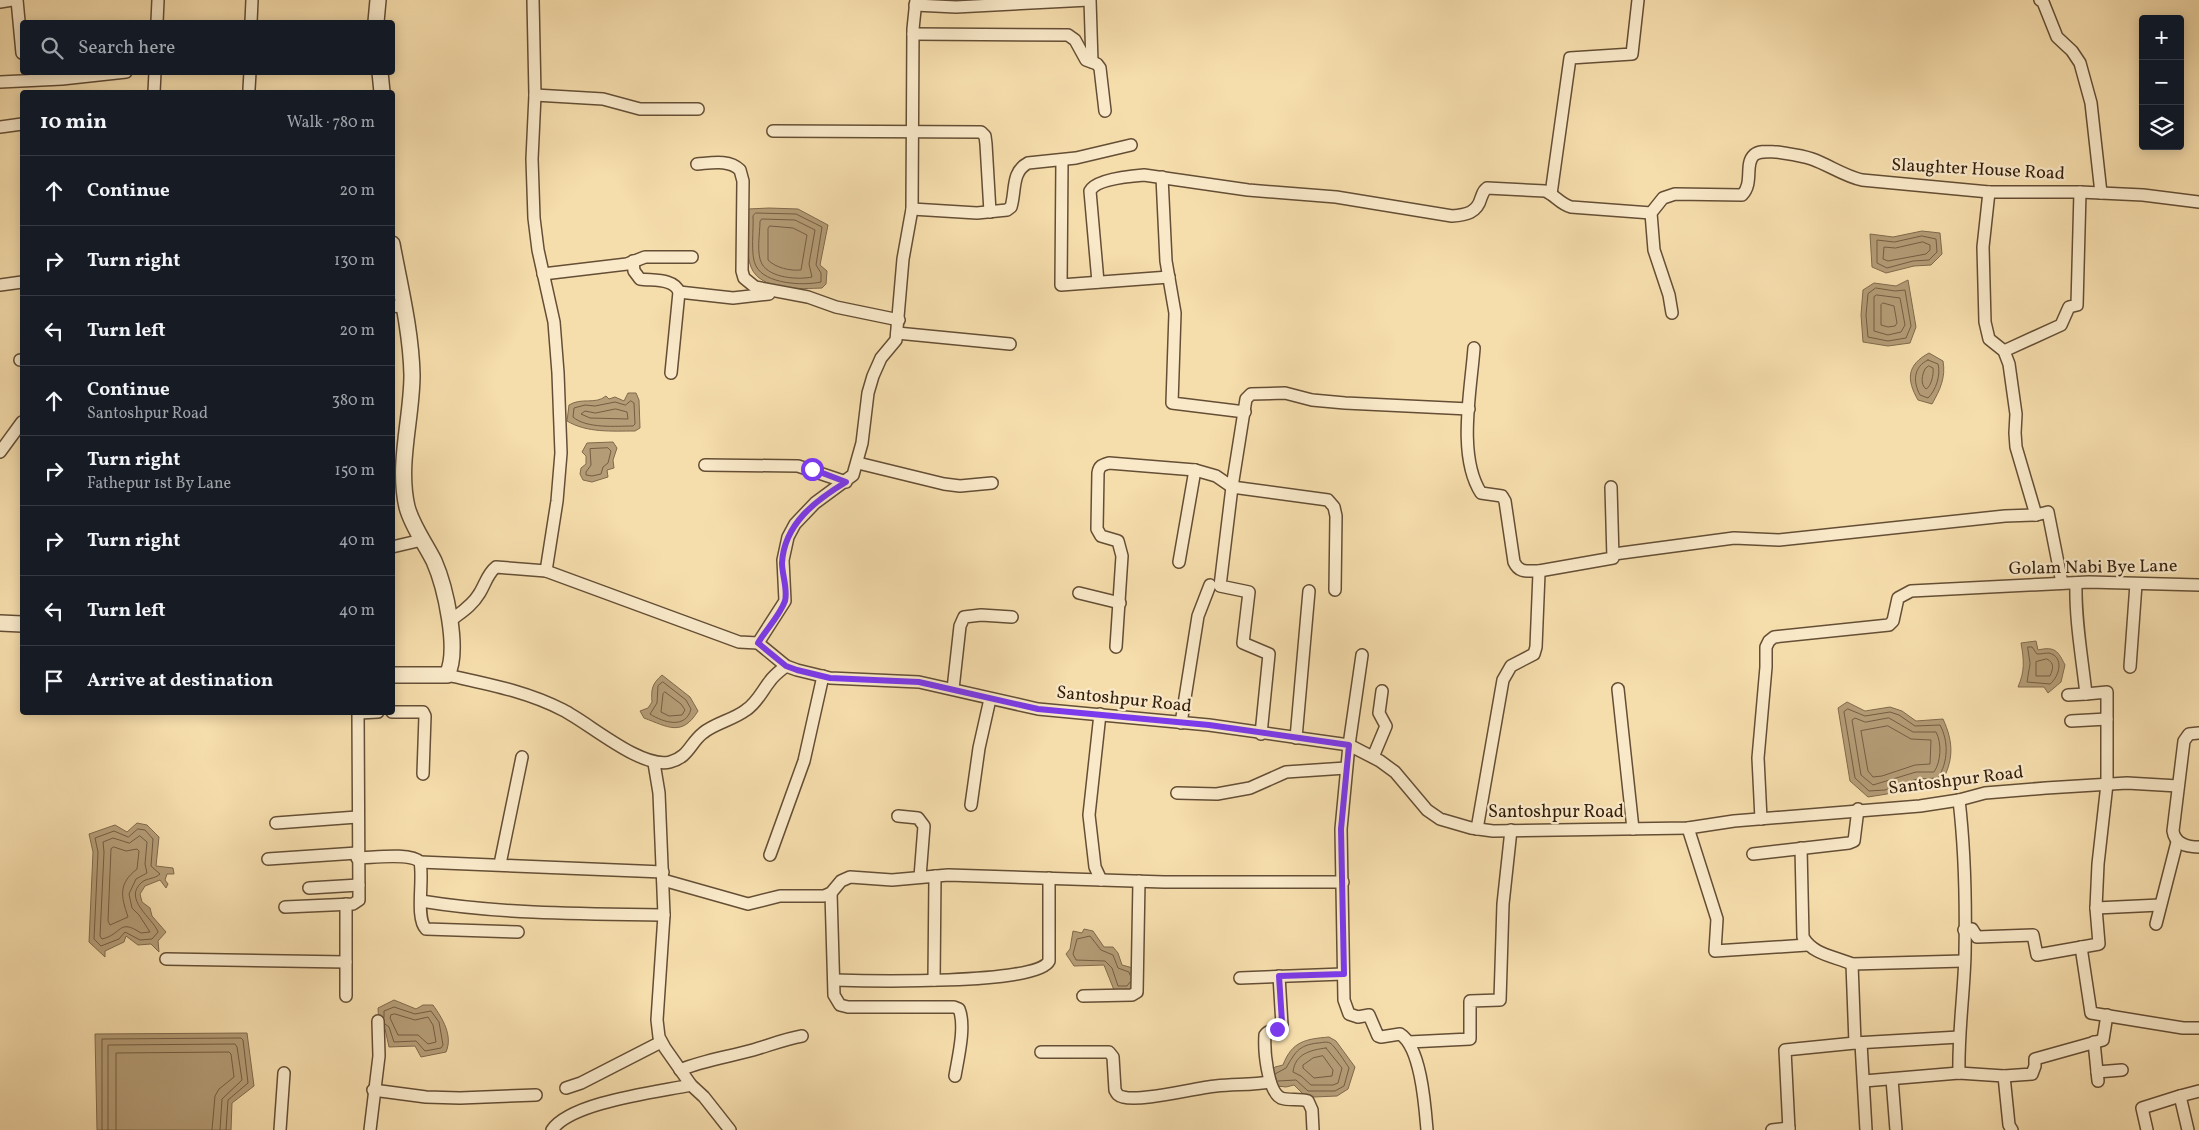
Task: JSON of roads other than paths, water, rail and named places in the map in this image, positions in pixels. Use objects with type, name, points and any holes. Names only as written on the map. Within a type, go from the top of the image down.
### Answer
[{"type":"street","points":[[0,2],[12,0]]},
{"type":"street","points":[[17,0],[20,45]]},
{"type":"street","points":[[157,20],[158,0]]},
{"type":"street","points":[[251,20],[252,0]]},
{"type":"street","points":[[376,20],[378,0]]},
{"type":"street","points":[[533,0],[535,95],[532,159],[534,218],[556,341],[561,453],[557,501],[546,571]]},
{"type":"street","points":[[758,643],[785,601],[782,560],[788,537],[795,524],[815,503],[854,475],[858,463],[872,376],[880,358],[896,340],[903,259],[912,208],[913,34],[916,2],[956,7],[1089,0],[1092,62]]},
{"type":"street","points":[[1551,194],[1570,58],[1632,54],[1638,0]]},
{"type":"street","points":[[2040,0],[2043,2],[2057,37],[2072,51],[2080,63],[2091,103],[2101,193]]},
{"type":"street","points":[[913,34],[972,36],[1063,33],[1075,40],[1086,60],[1100,68],[1105,111]]},
{"type":"street","points":[[0,82],[99,75]]},
{"type":"street","points":[[154,90],[155,75]]},
{"type":"street","points":[[249,89],[250,75]]},
{"type":"street","points":[[380,75],[382,90]]},
{"type":"street","points":[[535,95],[603,99],[640,110],[698,109]]},
{"type":"street","points":[[0,127],[20,124]]},
{"type":"street","points":[[773,131],[981,132],[985,136],[986,144],[990,212]]},
{"type":"street","points":[[912,208],[1002,211],[1011,207],[1017,172],[1021,167],[1028,164],[1095,155],[1131,145]]},
{"type":"street","name":"Slaughter House Road","points":[[1652,213],[1663,198],[1675,194],[1742,195],[1749,183],[1750,162],[1753,156],[1759,152],[1794,154],[1813,159],[1849,177],[1862,180],[1989,192],[2101,193],[2170,197],[2199,202]]},
{"type":"street","points":[[1062,160],[1061,285],[1169,277]]},
{"type":"street","points":[[697,164],[718,162],[730,164],[740,170],[743,181],[742,271],[744,278],[755,287],[808,297],[836,307],[899,320]]},
{"type":"street","points":[[1098,282],[1090,191],[1093,186],[1132,176],[1162,177],[1248,190],[1344,198],[1452,216],[1470,214],[1476,210],[1483,192],[1487,188],[1545,191],[1563,205],[1571,207],[1652,213],[1654,250],[1669,295],[1672,313]]},
{"type":"street","points":[[1162,177],[1166,261],[1176,313],[1172,403],[1245,412]]},
{"type":"street","points":[[1989,192],[1983,247],[1985,322],[1989,339],[2004,351],[2009,364],[2016,414],[2014,433],[2016,447],[2036,515]]},
{"type":"street","points":[[2004,351],[2061,325],[2069,307],[2077,305],[2080,192]]},
{"type":"street","points":[[543,274],[593,269],[654,256],[692,257]]},
{"type":"street","points":[[633,262],[634,272],[640,279],[674,283],[679,292],[671,373]]},
{"type":"street","points":[[395,275],[398,306],[412,375],[399,469],[407,507],[441,580],[452,637],[450,670],[447,675]]},
{"type":"street","points":[[0,285],[20,282]]},
{"type":"street","points":[[679,292],[733,298],[780,293]]},
{"type":"street","points":[[897,333],[1010,344]]},
{"type":"street","points":[[1474,348],[1467,454],[1477,487],[1484,494],[1502,496],[1505,501],[1514,562],[1517,568],[1539,571],[1613,558],[1611,487]]},
{"type":"street","points":[[1261,734],[1269,654],[1243,643],[1249,592],[1220,586],[1232,487],[1246,399],[1250,394],[1259,392],[1285,393],[1312,400],[1345,403],[1469,409]]},
{"type":"street","points":[[0,452],[20,425]]},
{"type":"street","points":[[858,463],[944,484],[960,486],[992,483]]},
{"type":"street","points":[[1116,647],[1122,556],[1120,545],[1114,538],[1101,536],[1097,528],[1099,468],[1109,463],[1195,470],[1216,476],[1232,487],[1328,500],[1332,503],[1336,516],[1335,590]]},
{"type":"street","points":[[705,465],[798,466],[846,482]]},
{"type":"street","points":[[1179,562],[1195,470]]},
{"type":"street","points":[[1614,554],[1734,538],[1779,540],[2005,516],[2036,515],[2048,512],[2062,583]]},
{"type":"street","points":[[395,546],[422,540]]},
{"type":"street","points":[[395,675],[447,675],[516,691],[564,710],[606,738],[654,763],[668,763],[679,759],[705,731],[746,711],[754,704],[771,679],[786,666],[758,643],[739,642],[546,571],[496,567],[490,572],[479,596],[471,605],[450,621]]},
{"type":"street","points":[[1477,829],[1503,680],[1511,666],[1534,654],[1536,647],[1539,571]]},
{"type":"street","name":"Golam Nabi Bye Lane","points":[[1761,818],[1758,758],[1766,647],[1769,641],[1774,638],[1889,626],[1893,621],[1898,598],[1911,591],[2062,583],[2199,585]]},
{"type":"street","points":[[2076,583],[2075,610],[2086,694]]},
{"type":"street","points":[[2130,668],[2136,584]]},
{"type":"street","points":[[1181,723],[1198,616],[1210,585]]},
{"type":"street","points":[[1296,738],[1308,591]]},
{"type":"street","points":[[1079,593],[1120,603]]},
{"type":"street","points":[[953,689],[960,626],[964,617],[981,615],[1012,617]]},
{"type":"street","points":[[0,623],[20,624]]},
{"type":"street","points":[[1362,655],[1346,768],[1341,829],[1344,1000],[1349,1014],[1358,1017],[1369,1016],[1378,1036],[1400,1034],[1409,1042],[1417,1060],[1427,1130]]},
{"type":"street","name":"Santoshpur Road","points":[[786,666],[823,676],[860,680],[919,682],[1038,709],[1181,723],[1349,745],[1373,757],[1395,772],[1427,810],[1440,819],[1477,829],[1688,828],[1761,818],[1858,809],[1920,806],[1960,800],[1985,793],[2127,783],[2178,786]]},
{"type":"street","points":[[770,855],[804,761],[823,676]]},
{"type":"street","points":[[1618,689],[1633,829]]},
{"type":"street","points":[[1373,757],[1386,726],[1379,714],[1382,691]]},
{"type":"street","points":[[1964,930],[1972,929],[1977,937],[2033,935],[2037,955],[2099,944],[2096,908],[2098,864],[2107,784],[2107,692],[2068,695]]},
{"type":"street","points":[[971,805],[979,748],[990,699]]},
{"type":"street","points":[[395,712],[423,712],[425,716],[423,774]]},
{"type":"street","points":[[1100,714],[1089,815],[1095,867],[1101,880]]},
{"type":"street","points":[[284,907],[357,902],[359,896],[357,856],[358,715]]},
{"type":"street","points":[[2072,721],[2107,719]]},
{"type":"street","points":[[2156,924],[2177,842],[2173,831],[2184,741],[2189,734],[2199,732]]},
{"type":"street","points":[[500,864],[522,757]]},
{"type":"street","points":[[654,763],[659,793],[658,808],[664,915],[656,1020],[658,1037],[691,1085],[704,1097],[730,1130]]},
{"type":"street","points":[[1177,792],[1217,794],[1250,788],[1286,772],[1346,768]]},
{"type":"street","points":[[1959,1073],[1958,1037],[1964,961],[1963,832],[1960,800]]},
{"type":"street","points":[[1752,854],[1854,841],[1858,809]]},
{"type":"street","points":[[898,816],[918,818],[924,826],[920,877]]},
{"type":"street","points":[[276,823],[357,817]]},
{"type":"street","points":[[1688,828],[1717,919],[1715,951],[1807,945]]},
{"type":"street","points":[[1409,1042],[1470,1039],[1470,1001],[1500,1000],[1503,904],[1511,830]]},
{"type":"street","points":[[2177,842],[2183,845],[2199,847]]},
{"type":"street","points":[[1801,848],[1803,936],[1807,945],[1817,952],[1835,956],[1852,964],[1964,961]]},
{"type":"street","points":[[268,859],[357,856],[407,857],[416,858],[420,862],[500,864],[663,876],[748,904],[780,896],[824,896],[831,893],[841,882],[850,877],[892,880],[935,876],[1139,881],[1342,882]]},
{"type":"street","points":[[420,862],[421,918],[426,929],[518,932]]},
{"type":"street","points":[[934,980],[935,876]]},
{"type":"street","points":[[834,980],[883,982],[983,978],[1030,972],[1048,965],[1050,961],[1049,878]]},
{"type":"street","points":[[1083,996],[1136,995],[1139,881]]},
{"type":"street","points":[[310,888],[359,885]]},
{"type":"street","points":[[831,893],[834,995],[840,1005],[959,1009],[961,1021],[960,1048],[955,1076]]},
{"type":"street","points":[[422,901],[462,908],[549,913],[664,915]]},
{"type":"street","points":[[346,904],[346,996]]},
{"type":"street","points":[[2096,908],[2160,905]]},
{"type":"street","points":[[2081,947],[2091,1013],[2183,1028],[2199,1028]]},
{"type":"street","points":[[166,959],[346,962]]},
{"type":"street","points":[[1852,964],[1858,1043],[1864,1081],[1866,1130]]},
{"type":"street","points":[[1240,978],[1344,974]]},
{"type":"street","points":[[1279,976],[1282,1025],[1277,1029],[1268,1031],[1265,1035],[1270,1082],[1278,1097],[1308,1101],[1312,1110],[1313,1130]]},
{"type":"street","points":[[1864,1081],[1959,1073],[2004,1076],[2032,1074],[2036,1066],[2035,1059],[2104,1040],[2108,1015]]},
{"type":"street","points":[[370,1130],[378,1056],[378,1021]]},
{"type":"street","points":[[680,1070],[701,1061],[754,1049],[778,1040],[802,1036]]},
{"type":"street","points":[[1772,1130],[1789,1129],[1785,1050],[1858,1043],[1958,1037]]},
{"type":"street","points":[[566,1088],[580,1083],[661,1042]]},
{"type":"street","points":[[2094,1042],[2097,1076],[2122,1070]]},
{"type":"street","points":[[1041,1052],[1109,1052],[1113,1057],[1116,1094],[1123,1098],[1222,1085],[1252,1085],[1270,1082]]},
{"type":"street","points":[[280,1130],[284,1073]]},
{"type":"street","points":[[2004,1076],[2009,1125],[2012,1130]]},
{"type":"street","points":[[1892,1079],[1896,1130]]},
{"type":"street","points":[[552,1130],[562,1120],[583,1110],[618,1100],[691,1085]]},
{"type":"street","points":[[373,1090],[426,1097],[460,1098],[536,1095]]},
{"type":"street","points":[[2147,1130],[2142,1108],[2199,1091]]},
{"type":"street","points":[[2180,1096],[2188,1130]]},
{"type":"water","points":[[748,209],[798,209],[828,225],[820,265],[827,271],[826,284],[822,288],[782,287],[763,281],[756,275],[751,267],[748,254]]},
{"type":"water","points":[[1922,231],[1940,233],[1942,254],[1931,265],[1914,266],[1886,273],[1872,267],[1870,234],[1893,237]]},
{"type":"water","points":[[1908,280],[1916,327],[1910,343],[1888,346],[1863,342],[1861,315],[1863,290],[1874,283],[1896,286]]},
{"type":"water","points":[[1929,353],[1943,361],[1944,367],[1942,383],[1932,404],[1918,400],[1910,379],[1916,362]]},
{"type":"water","points":[[628,393],[636,393],[639,400],[640,428],[635,431],[583,428],[567,421],[569,405],[579,401],[602,399],[606,396],[609,399],[615,397],[624,401]]},
{"type":"water","points":[[613,442],[617,448],[613,460],[614,468],[607,470],[608,477],[592,482],[583,480],[580,474],[581,468],[586,464],[586,456],[582,452],[587,443]]},
{"type":"water","points":[[2036,641],[2038,650],[2052,649],[2058,653],[2065,665],[2061,682],[2048,693],[2044,687],[2018,687],[2023,665],[2021,643]]},
{"type":"water","points":[[662,675],[690,697],[698,711],[692,719],[680,727],[667,727],[644,718],[640,711],[648,708],[652,702],[653,687]]},
{"type":"water","points":[[1847,702],[1865,711],[1890,707],[1902,711],[1916,721],[1943,719],[1951,744],[1951,752],[1948,768],[1940,785],[1918,783],[1887,794],[1868,797],[1850,781],[1838,708]]},
{"type":"water","points":[[137,823],[147,825],[159,837],[156,866],[173,868],[174,874],[167,874],[165,880],[168,884],[166,888],[160,880],[145,886],[140,894],[142,902],[150,908],[152,916],[166,932],[158,941],[159,952],[151,944],[138,945],[126,936],[124,942],[105,951],[105,957],[89,942],[93,852],[89,834],[115,825],[127,832]]},
{"type":"water","points":[[1084,929],[1093,931],[1104,947],[1113,947],[1118,953],[1122,965],[1133,968],[1135,986],[1130,991],[1114,990],[1104,965],[1074,966],[1066,954],[1070,949],[1073,931],[1082,933]]},
{"type":"water","points":[[394,1000],[416,1009],[423,1005],[433,1005],[448,1034],[446,1052],[421,1057],[415,1046],[389,1047],[385,1029],[379,1027],[378,1008]]},
{"type":"water","points":[[247,1033],[254,1086],[232,1103],[231,1130],[97,1130],[95,1034]]},
{"type":"water","points":[[1329,1037],[1336,1041],[1355,1067],[1348,1089],[1337,1096],[1314,1097],[1305,1096],[1294,1085],[1286,1087],[1277,1086],[1270,1072],[1275,1067],[1283,1065],[1295,1046],[1307,1040]]}]
